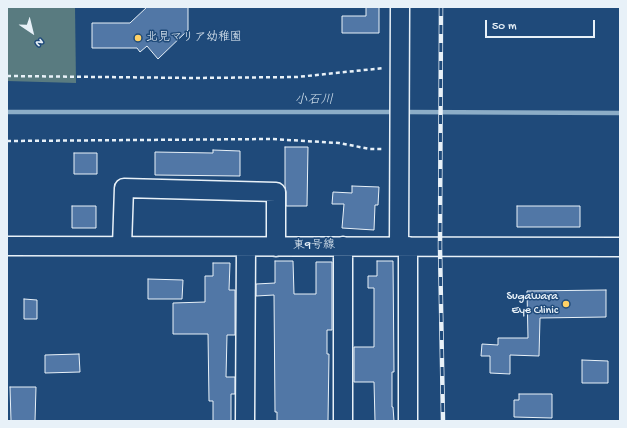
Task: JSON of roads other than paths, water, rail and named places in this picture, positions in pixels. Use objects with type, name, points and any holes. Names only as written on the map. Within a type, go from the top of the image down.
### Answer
[{"type":"street","points":[[400,7],[395,74],[396,144],[403,246],[408,421]]},
{"type":"street","points":[[122,246],[124,188],[276,192],[276,247]]},
{"type":"street","name":"東9号線","points":[[7,246],[620,247]]},
{"type":"street","points":[[343,246],[343,421]]},
{"type":"street","points":[[245,421],[246,247]]},
{"type":"waterway","name":"小石川","points":[[7,112],[396,112]]},
{"type":"waterway","name":"小石川","points":[[404,112],[620,113]]},
{"type":"railway","points":[[441,7],[440,247],[443,421]]},
{"type":"place","name":"北見マリア幼稚園","points":[[138,38]]},
{"type":"place","name":"Sugawara Eye Clinic","points":[[566,304]]}]
